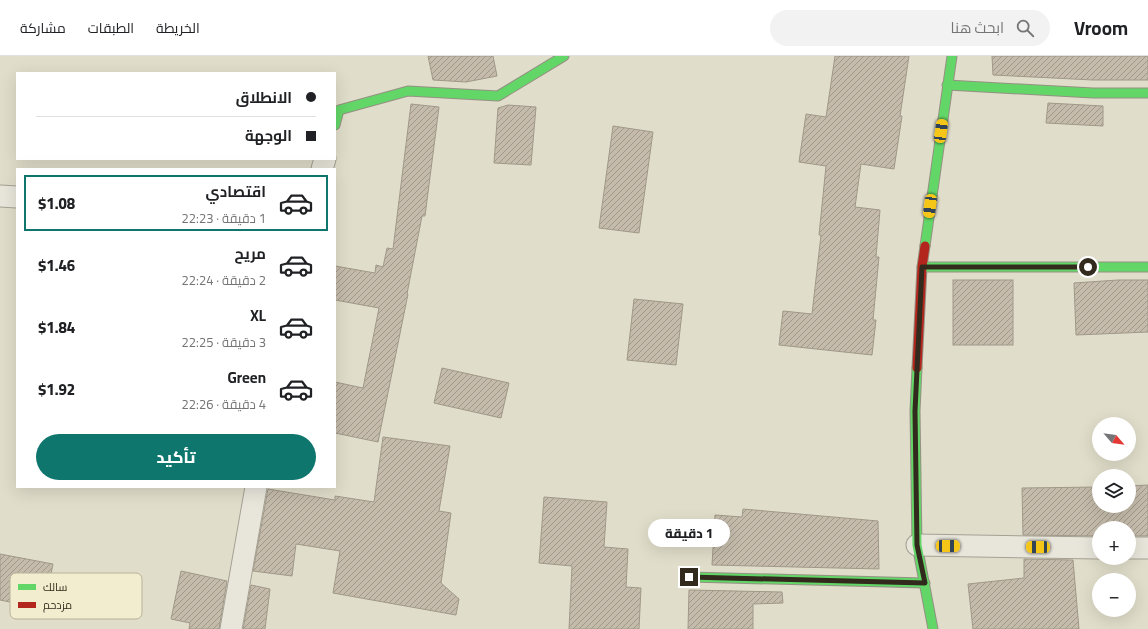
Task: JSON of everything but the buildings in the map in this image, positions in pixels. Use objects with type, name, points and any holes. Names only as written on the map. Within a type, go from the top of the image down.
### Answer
[{"type":"street","points":[[336,121],[339,110],[408,91],[498,96],[564,56]]},
{"type":"street","points":[[934,629],[917,545],[915,411],[922,267],[952,56]]},
{"type":"street","points":[[947,85],[1148,93]]},
{"type":"street","points":[[0,196],[16,197]]},
{"type":"street","points":[[922,267],[1148,267]]},
{"type":"street","points":[[231,629],[256,488]]},
{"type":"street","points":[[917,545],[1092,548]]},
{"type":"street","points":[[1136,548],[1148,548]]},
{"type":"street","points":[[689,577],[925,583]]},
{"type":"traffic: fast","points":[[336,121],[339,110],[408,91],[498,96],[564,56]]},
{"type":"traffic: fast","points":[[925,246],[952,56]]},
{"type":"traffic: fast","points":[[947,85],[1093,93],[1148,93]]},
{"type":"traffic: fast","points":[[922,267],[1148,267]]},
{"type":"traffic: fast","points":[[917,368],[915,411],[917,545],[933,629]]},
{"type":"traffic: fast","points":[[689,577],[925,583]]},
{"type":"traffic: jam","points":[[917,368],[922,267],[925,246]]},
{"type":"route","points":[[689,577],[925,583],[917,545],[915,411],[922,267],[1088,267]]}]
